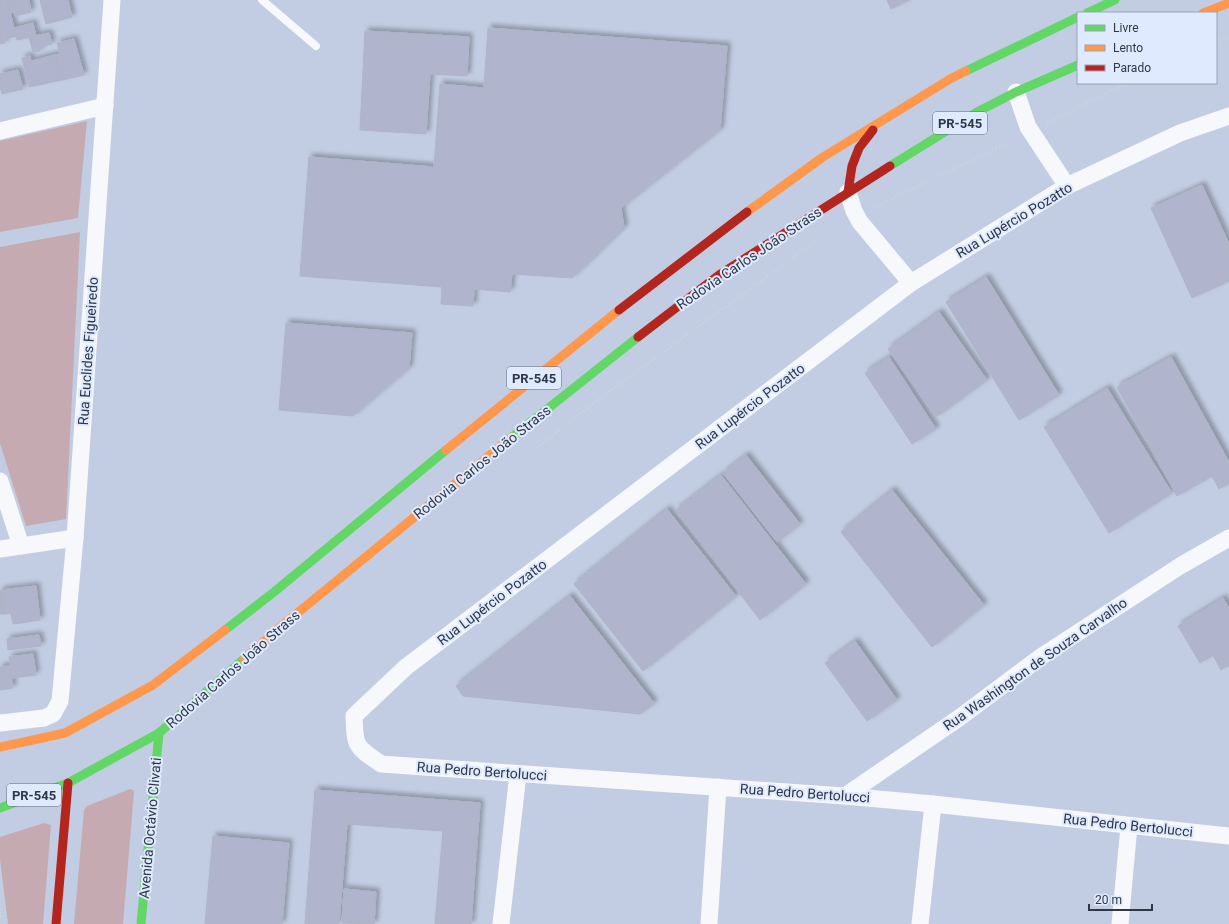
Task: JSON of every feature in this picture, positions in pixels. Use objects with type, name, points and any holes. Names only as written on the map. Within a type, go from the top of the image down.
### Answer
[{"type":"main road","points":[[1089,12],[1115,0]]},
{"type":"main road","points":[[1206,12],[1229,3]]},
{"type":"main road","name":"PR-545","points":[[0,747],[65,733],[153,685],[274,592],[594,329],[764,199],[823,157],[950,79],[1077,17]]},
{"type":"main road","name":"Rodovia Carlos João Strass","points":[[0,808],[68,783],[159,733],[278,629],[496,450],[654,324],[719,275],[848,192],[977,112],[1016,92],[1077,65]]},
{"type":"main road","points":[[848,192],[852,166],[859,148],[877,124]]},
{"type":"main road","name":"Avenida Octávio Clivati","points":[[141,924],[159,733]]},
{"type":"main road","points":[[56,924],[68,783]]},
{"type":"street","name":"Rua Euclides Figueiredo","points":[[0,723],[44,718],[53,714],[60,701],[75,538],[112,0]]},
{"type":"street","points":[[1016,92],[1028,127],[1067,186]]},
{"type":"street","points":[[0,130],[105,106]]},
{"type":"street","name":"Rua Lupércio Pozatto","points":[[381,764],[361,750],[355,738],[354,716],[406,667],[911,283],[1067,186],[1180,132],[1229,116]]},
{"type":"street","points":[[848,192],[856,216],[911,283]]},
{"type":"street","points":[[0,481],[21,546]]},
{"type":"street","points":[[0,548],[75,538]]},
{"type":"street","name":"Rua Washington de Souza Carvalho","points":[[845,796],[959,718],[1042,656],[1180,566],[1229,538]]},
{"type":"street","name":"Rua Pedro Bertolucci","points":[[381,764],[845,796],[1229,836]]},
{"type":"street","points":[[501,924],[518,774]]},
{"type":"street","points":[[709,924],[718,787]]},
{"type":"street","points":[[920,924],[933,804]]},
{"type":"street","points":[[1120,924],[1129,826]]},
{"type":"lane","points":[[262,0],[316,46]]},
{"type":"path","points":[[1217,42],[1229,37]]},
{"type":"path","points":[[856,216],[1031,132],[1125,84]]},
{"type":"path","points":[[524,458],[598,400],[820,238]]},
{"type":"path","points":[[0,904],[0,916]]},
{"type":"shaded area","points":[[87,121],[78,218],[0,232],[0,141]]},
{"type":"shaded area","points":[[80,232],[66,519],[26,526],[0,443],[0,247]]},
{"type":"shaded area","points":[[130,789],[134,792],[123,924],[74,924],[84,810],[87,806]]},
{"type":"shaded area","points":[[44,823],[51,825],[43,924],[8,924],[0,859],[0,837]]},
{"type":"building","points":[[0,0],[7,0],[16,36],[4,39],[5,43],[0,44]]},
{"type":"building","points":[[7,0],[29,0],[31,12],[15,16],[14,12],[10,13]]},
{"type":"building","points":[[40,0],[68,0],[72,17],[46,24]]},
{"type":"building","points":[[887,0],[909,0],[891,9]]},
{"type":"building","points":[[33,23],[36,36],[17,40],[14,28]]},
{"type":"building","points":[[488,28],[727,46],[720,130],[621,208],[624,228],[572,278],[512,274],[510,292],[474,289],[473,306],[441,304],[442,287],[300,276],[309,157],[434,167],[440,84],[484,88]]},
{"type":"building","points":[[365,31],[469,37],[467,76],[430,74],[426,134],[360,130]]},
{"type":"building","points":[[49,33],[52,44],[39,47],[40,51],[33,52],[29,37]]},
{"type":"building","points":[[74,39],[84,75],[62,80],[55,55],[60,54],[57,43]]},
{"type":"building","points":[[55,55],[62,80],[29,87],[22,58],[30,56],[31,61]]},
{"type":"building","points":[[18,70],[23,89],[2,94],[0,74]]},
{"type":"building","points":[[1202,185],[1229,244],[1229,281],[1192,298],[1151,208]]},
{"type":"building","points":[[986,277],[1059,395],[1019,420],[946,302]]},
{"type":"building","points":[[939,312],[987,380],[936,417],[888,349]]},
{"type":"building","points":[[286,323],[412,333],[409,368],[353,416],[279,410]]},
{"type":"building","points":[[889,357],[936,429],[912,444],[865,373]]},
{"type":"building","points":[[1171,357],[1229,462],[1229,483],[1219,489],[1212,476],[1177,496],[1117,387]]},
{"type":"building","points":[[1107,388],[1172,493],[1109,533],[1044,427]]},
{"type":"building","points":[[746,455],[800,524],[777,542],[723,473]]},
{"type":"building","points":[[721,475],[806,584],[760,620],[676,510]]},
{"type":"building","points":[[892,490],[984,605],[932,647],[841,532]]},
{"type":"building","points":[[667,509],[736,596],[643,671],[574,584]]},
{"type":"building","points":[[36,586],[40,620],[13,624],[11,613],[4,614],[1,590]]},
{"type":"building","points":[[1,590],[4,614],[0,614]]},
{"type":"building","points":[[570,596],[654,703],[640,714],[463,696],[456,686]]},
{"type":"building","points":[[1223,598],[1229,608],[1229,665],[1221,670],[1213,655],[1200,663],[1178,626]]},
{"type":"building","points":[[39,635],[41,646],[8,650],[7,639]]},
{"type":"building","points":[[855,641],[897,700],[867,721],[825,663]]},
{"type":"building","points":[[33,654],[36,675],[12,678],[9,657]]},
{"type":"building","points":[[10,666],[13,688],[0,690],[0,667]]},
{"type":"building","points":[[315,790],[480,803],[471,924],[435,924],[443,831],[347,824],[339,924],[305,924]]},
{"type":"building","points":[[213,836],[289,843],[282,924],[205,924]]},
{"type":"building","points":[[344,889],[376,892],[374,924],[342,923]]},
{"type":"traffic: fast","points":[[1089,12],[1115,0]]},
{"type":"traffic: fast","points":[[966,71],[1077,17]]},
{"type":"traffic: fast","points":[[890,166],[977,112],[1016,92],[1077,65]]},
{"type":"traffic: fast","points":[[512,437],[638,337]]},
{"type":"traffic: fast","points":[[225,630],[274,592],[446,450]]},
{"type":"traffic: fast","points":[[0,808],[68,783],[159,733],[244,659]]},
{"type":"traffic: fast","points":[[141,924],[159,733]]},
{"type":"traffic: slow","points":[[1206,12],[1229,3]]},
{"type":"traffic: slow","points":[[747,212],[823,157],[950,79],[966,71]]},
{"type":"traffic: slow","points":[[446,450],[619,310]]},
{"type":"traffic: slow","points":[[244,659],[278,629],[512,437]]},
{"type":"traffic: slow","points":[[0,747],[65,733],[153,685],[225,630]]},
{"type":"traffic: jam","points":[[848,192],[852,166],[859,148],[873,130]]},
{"type":"traffic: jam","points":[[638,337],[719,275],[890,166]]},
{"type":"traffic: jam","points":[[619,310],[747,212]]},
{"type":"traffic: jam","points":[[56,924],[68,783]]}]
